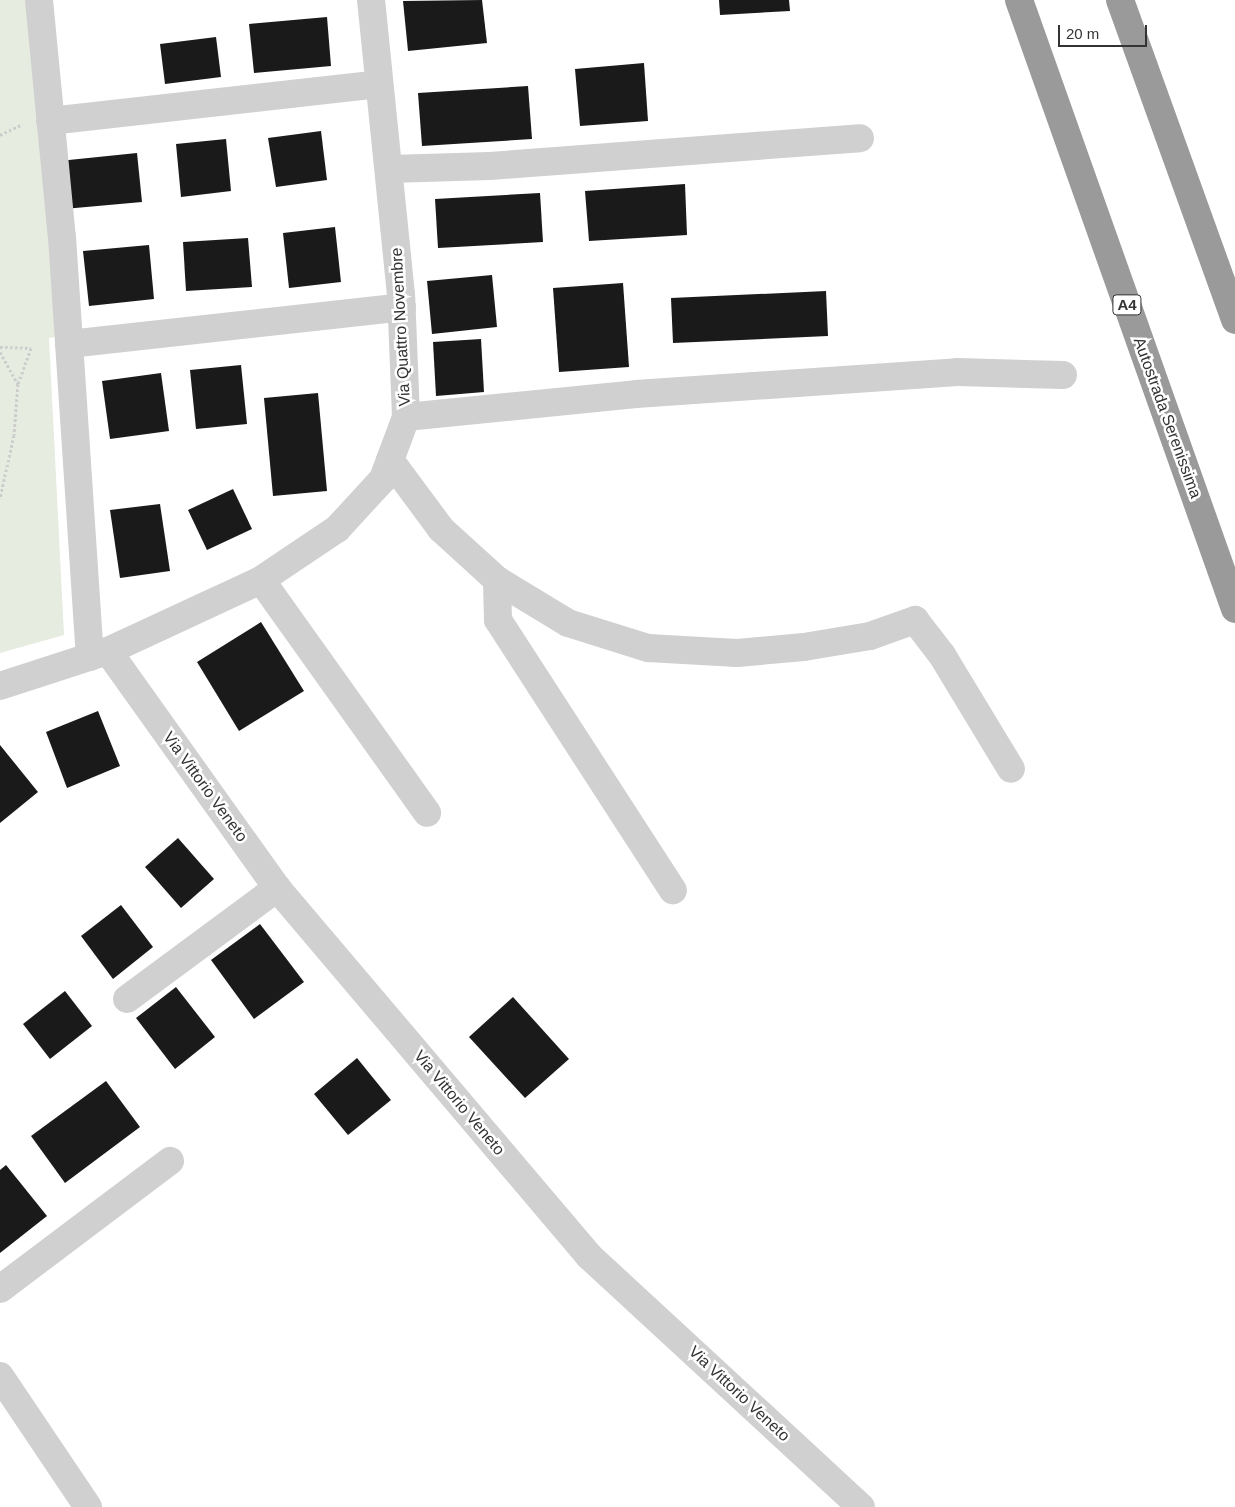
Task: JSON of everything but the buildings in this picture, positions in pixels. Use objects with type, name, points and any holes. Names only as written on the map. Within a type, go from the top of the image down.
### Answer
[{"type":"highway","name":"Autostrada Serenissima","points":[[1019,0],[1235,609]]},
{"type":"highway","points":[[1120,0],[1235,320]]},
{"type":"street","points":[[38,0],[99,654]]},
{"type":"street","name":"Via Quattro Novembre","points":[[0,686],[99,654],[260,580],[337,529],[383,479],[406,417],[402,307],[371,0]]},
{"type":"street","points":[[50,122],[379,84]]},
{"type":"street","points":[[389,170],[490,166],[860,138]]},
{"type":"street","points":[[69,344],[402,307]]},
{"type":"street","points":[[406,417],[636,394],[957,372],[1063,375]]},
{"type":"street","points":[[390,460],[441,530],[496,580],[568,623],[648,648],[737,653],[804,647],[870,636],[915,620],[942,655],[1010,769]]},
{"type":"street","points":[[260,580],[427,813]]},
{"type":"street","points":[[496,580],[498,620],[673,890]]},
{"type":"street","name":"Via Vittorio Veneto","points":[[99,654],[277,888],[588,1256],[861,1507]]},
{"type":"street","points":[[127,999],[277,888]]},
{"type":"street","points":[[0,1289],[170,1160]]},
{"type":"street","points":[[0,1376],[88,1507]]},
{"type":"path","points":[[0,347],[31,348],[18,384],[14,435],[0,498]]},
{"type":"path","points":[[0,352],[18,384]]},
{"type":"shaded area","points":[[0,0],[29,0],[59,336],[49,338],[64,635],[0,653]]}]
